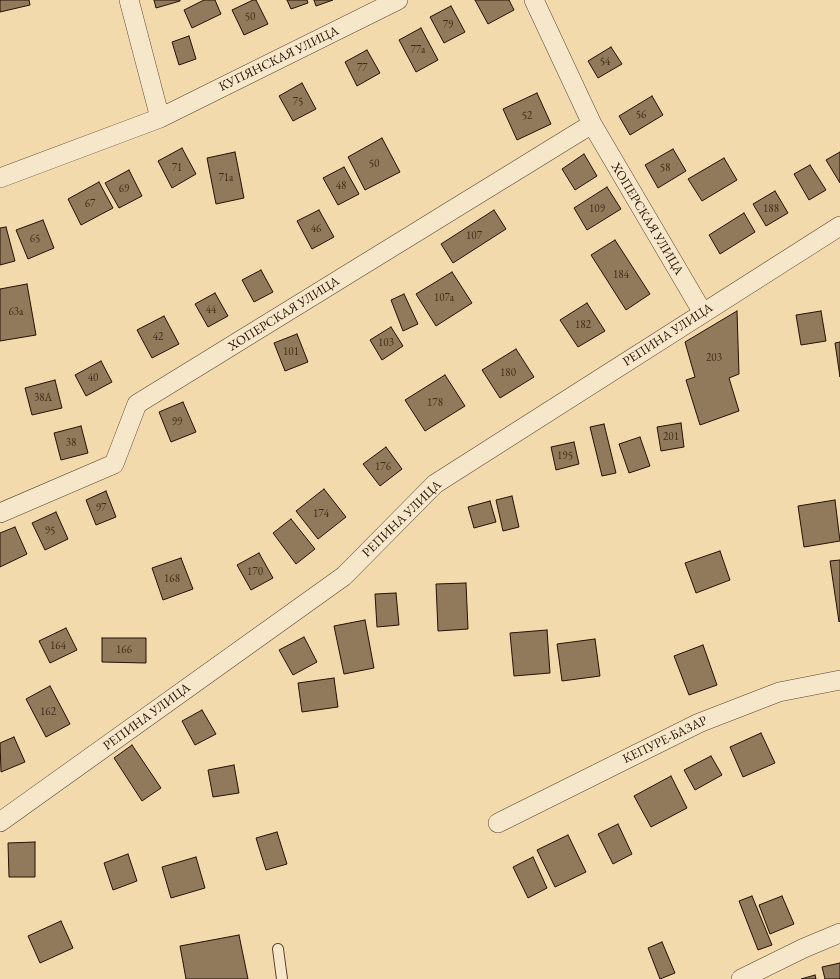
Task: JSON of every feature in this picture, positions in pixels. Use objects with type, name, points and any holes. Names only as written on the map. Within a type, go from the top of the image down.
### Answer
[{"type":"street","points":[[129,0],[160,118]]},
{"type":"street","name":"КУПЯНСКАЯ УЛИЦА","points":[[0,178],[160,118],[398,0]]},
{"type":"street","name":"ХОПЕРСКАЯ УЛИЦА","points":[[534,0],[592,124],[703,313]]},
{"type":"street","name":"ХОПЕРСКАЯ УЛИЦА","points":[[0,513],[114,464],[137,404],[592,124]]},
{"type":"street","name":"РЕПИНА УЛИЦА","points":[[0,822],[344,576],[435,484],[840,226]]},
{"type":"street","name":"КЕПУРЕ-БАЗАР","points":[[498,823],[699,723],[779,692],[840,680]]},
{"type":"street","points":[[741,979],[804,948],[840,933]]},
{"type":"lane","points":[[278,949],[282,979]]},
{"type":"building","points":[[0,0],[29,0],[30,5],[0,12]]},
{"type":"building","points":[[154,0],[180,0],[180,1],[156,8]]},
{"type":"building","points":[[204,0],[215,0],[221,14],[192,28],[184,10]]},
{"type":"building","points":[[256,0],[268,24],[244,35],[232,10]]},
{"type":"building","points":[[287,0],[307,0],[308,3],[291,9]]},
{"type":"building","points":[[314,0],[333,0],[316,6]]},
{"type":"building","points":[[475,0],[509,0],[514,10],[488,24]]},
{"type":"building","points":[[451,6],[465,32],[444,43],[430,17]]},
{"type":"building","points":[[421,28],[438,60],[416,72],[399,40]]},
{"type":"building","points":[[189,36],[196,59],[179,65],[172,42]]},
{"type":"building","points":[[611,47],[622,64],[598,78],[588,61]]},
{"type":"building","points":[[367,50],[380,73],[357,86],[345,62]]},
{"type":"building","points":[[302,83],[316,109],[293,121],[279,96]]},
{"type":"building","points":[[537,93],[551,124],[517,140],[503,109]]},
{"type":"building","points":[[652,96],[663,115],[630,135],[619,116]]},
{"type":"building","points":[[382,138],[400,172],[365,190],[348,157]]},
{"type":"building","points":[[182,148],[196,174],[172,188],[158,161]]},
{"type":"building","points":[[673,149],[686,171],[658,188],[645,165]]},
{"type":"building","points":[[235,152],[244,198],[216,204],[207,158]]},
{"type":"building","points":[[840,152],[840,183],[826,160]]},
{"type":"building","points":[[584,154],[597,176],[575,190],[562,169]]},
{"type":"building","points":[[724,158],[737,180],[702,201],[688,179]]},
{"type":"building","points":[[810,165],[826,190],[809,200],[794,174]]},
{"type":"building","points":[[344,167],[359,194],[338,205],[323,178]]},
{"type":"building","points":[[129,170],[142,196],[119,208],[105,183]]},
{"type":"building","points":[[99,182],[113,208],[81,225],[68,199]]},
{"type":"building","points":[[607,187],[621,209],[587,230],[574,208]]},
{"type":"building","points":[[775,191],[788,213],[766,226],[753,204]]},
{"type":"building","points":[[319,210],[334,237],[312,249],[297,221]]},
{"type":"building","points":[[494,210],[506,229],[453,263],[441,244]]},
{"type":"building","points":[[744,213],[755,232],[720,254],[709,235]]},
{"type":"building","points":[[43,220],[54,248],[28,259],[16,230]]},
{"type":"building","points":[[6,227],[15,261],[0,265],[0,228]]},
{"type":"building","points":[[615,240],[650,294],[626,310],[591,255]]},
{"type":"building","points":[[261,270],[273,292],[254,302],[242,280]]},
{"type":"building","points":[[452,272],[472,303],[436,326],[416,294]]},
{"type":"building","points":[[27,284],[36,335],[0,341],[0,289]]},
{"type":"building","points":[[215,293],[228,316],[208,327],[195,304]]},
{"type":"building","points":[[404,294],[418,324],[403,331],[391,300]]},
{"type":"building","points":[[587,303],[605,331],[578,347],[560,320]]},
{"type":"building","points":[[737,311],[739,374],[729,378],[739,411],[700,425],[686,380],[695,377],[685,342]]},
{"type":"building","points":[[821,311],[826,341],[801,345],[796,315]]},
{"type":"building","points":[[164,316],[179,344],[152,358],[137,330]]},
{"type":"building","points":[[391,327],[403,346],[382,360],[370,340]]},
{"type":"building","points":[[297,334],[308,362],[285,371],[274,343]]},
{"type":"building","points":[[840,342],[840,377],[835,343]]},
{"type":"building","points":[[516,349],[534,377],[500,398],[482,370]]},
{"type":"building","points":[[101,361],[112,382],[86,396],[75,375]]},
{"type":"building","points":[[445,375],[465,406],[425,431],[405,400]]},
{"type":"building","points":[[55,380],[62,408],[32,415],[25,388]]},
{"type":"building","points":[[183,402],[196,432],[171,442],[159,412]]},
{"type":"building","points":[[681,423],[684,447],[661,451],[657,427]]},
{"type":"building","points":[[604,424],[616,473],[602,476],[590,427]]},
{"type":"building","points":[[81,426],[88,453],[61,460],[54,433]]},
{"type":"building","points":[[640,437],[650,466],[629,473],[619,444]]},
{"type":"building","points":[[574,442],[579,464],[556,470],[551,447]]},
{"type":"building","points":[[386,447],[402,469],[380,486],[363,464]]},
{"type":"building","points":[[324,489],[346,517],[318,539],[296,511]]},
{"type":"building","points":[[106,491],[116,517],[96,525],[86,500]]},
{"type":"building","points":[[512,496],[519,527],[503,531],[496,500]]},
{"type":"building","points":[[835,500],[840,541],[804,547],[798,506]]},
{"type":"building","points":[[490,501],[496,522],[474,528],[468,507]]},
{"type":"building","points":[[56,512],[68,539],[45,550],[32,523]]},
{"type":"building","points":[[291,519],[315,549],[296,564],[273,533]]},
{"type":"building","points":[[15,527],[27,554],[0,567],[0,533]]},
{"type":"building","points":[[720,551],[730,580],[696,593],[685,563]]},
{"type":"building","points":[[259,553],[273,578],[251,590],[237,565]]},
{"type":"building","points":[[181,558],[193,589],[163,600],[152,568]]},
{"type":"building","points":[[840,560],[840,621],[839,622],[830,561]]},
{"type":"building","points":[[466,583],[468,629],[438,631],[436,584]]},
{"type":"building","points":[[396,593],[399,625],[377,627],[375,594]]},
{"type":"building","points":[[365,620],[374,668],[344,674],[334,626]]},
{"type":"building","points":[[66,628],[77,650],[50,663],[39,641]]},
{"type":"building","points":[[547,630],[550,673],[514,676],[510,633]]},
{"type":"building","points":[[304,637],[317,662],[293,675],[279,650]]},
{"type":"building","points":[[102,638],[146,638],[146,663],[102,662]]},
{"type":"building","points":[[595,639],[600,676],[562,681],[557,644]]},
{"type":"building","points":[[703,645],[717,685],[689,695],[674,656]]},
{"type":"building","points":[[334,678],[338,707],[302,712],[298,683]]},
{"type":"building","points":[[50,686],[70,724],[46,737],[26,699]]},
{"type":"building","points":[[202,710],[216,734],[195,745],[182,721]]},
{"type":"building","points":[[761,733],[775,763],[743,777],[730,747]]},
{"type":"building","points":[[14,737],[25,762],[1,772],[0,743]]},
{"type":"building","points":[[132,745],[161,788],[142,801],[114,758]]},
{"type":"building","points":[[711,756],[722,775],[695,790],[684,770]]},
{"type":"building","points":[[234,765],[239,793],[213,797],[208,770]]},
{"type":"building","points":[[671,776],[687,808],[651,827],[634,796]]},
{"type":"building","points":[[618,824],[632,854],[613,864],[598,834]]},
{"type":"building","points":[[277,832],[287,864],[266,870],[256,838]]},
{"type":"building","points":[[568,835],[586,872],[555,887],[537,850]]},
{"type":"building","points":[[35,842],[35,877],[9,877],[8,843]]},
{"type":"building","points":[[128,854],[137,881],[113,890],[104,863]]},
{"type":"building","points":[[196,857],[205,888],[171,898],[162,867]]},
{"type":"building","points":[[533,857],[547,888],[528,898],[513,867]]},
{"type":"building","points":[[752,896],[772,945],[758,950],[739,901]]},
{"type":"building","points":[[782,896],[794,924],[770,934],[759,905]]},
{"type":"building","points":[[61,921],[73,948],[40,963],[28,936]]},
{"type":"building","points":[[239,935],[248,979],[186,979],[180,946]]},
{"type":"building","points":[[662,942],[675,973],[660,979],[648,948]]},
{"type":"building","points":[[840,963],[840,979],[825,979],[822,967]]},
{"type":"building","points":[[815,975],[816,979],[801,979]]}]
